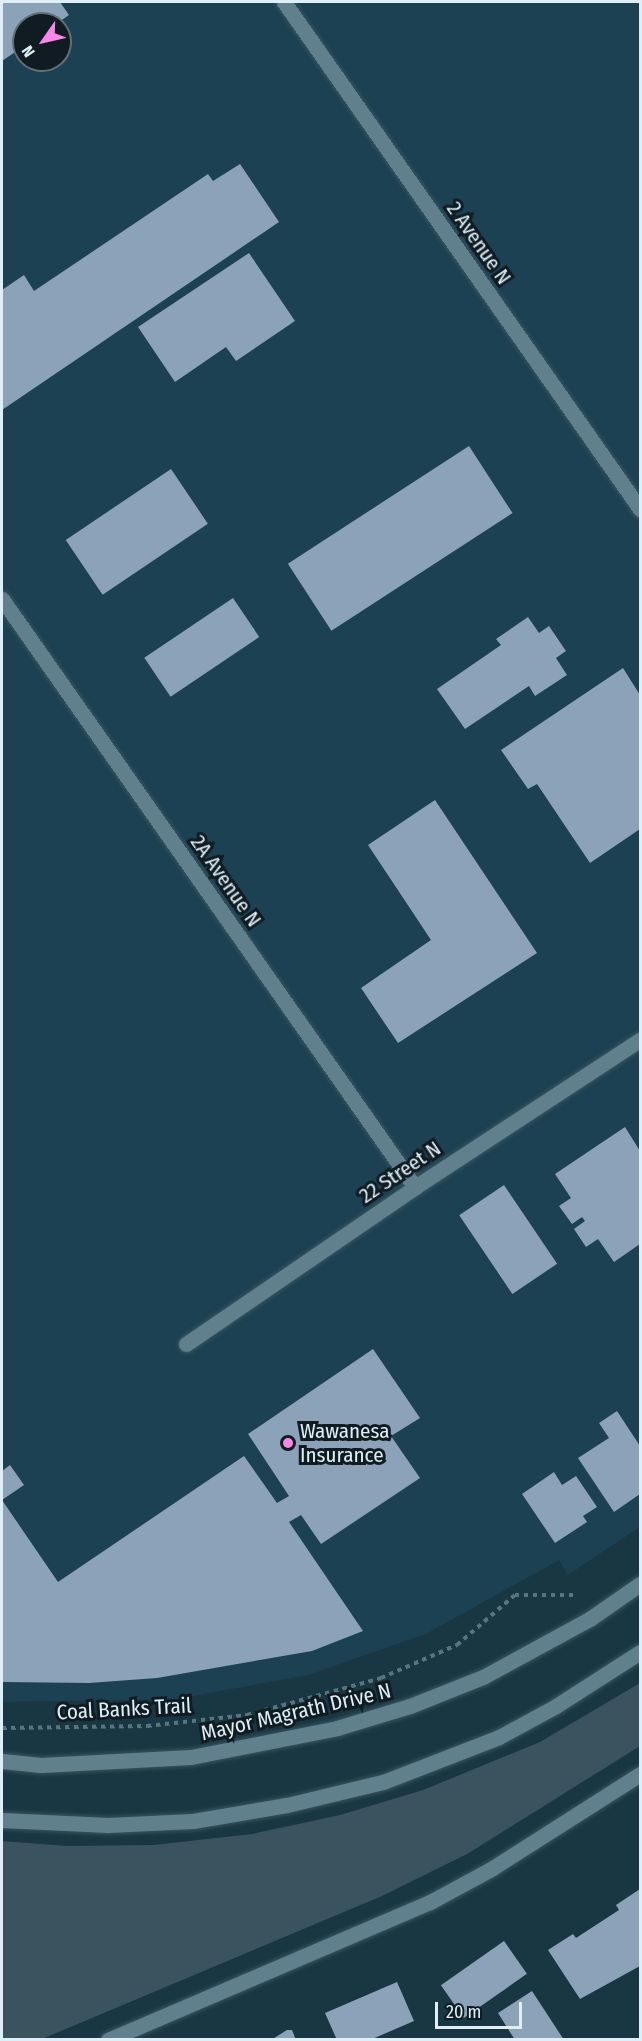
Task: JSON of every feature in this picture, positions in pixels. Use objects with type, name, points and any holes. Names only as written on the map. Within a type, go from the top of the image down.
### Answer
[{"type":"street","name":"2 Avenue N","points":[[284,2],[640,509]]},
{"type":"street","name":"2A Avenue N","points":[[2,599],[415,1187]]},
{"type":"street","name":"22 Street N","points":[[186,1344],[415,1187],[640,1040]]},
{"type":"street","name":"Mayor Magrath Drive N","points":[[2,1761],[40,1766],[106,1764],[191,1757],[337,1728],[410,1706],[483,1677],[591,1618],[640,1584]]},
{"type":"street","points":[[2,1820],[108,1825],[193,1821],[287,1805],[383,1782],[499,1737],[556,1706],[640,1652]]},
{"type":"street","points":[[108,2040],[430,1902],[510,1857],[640,1774]]},
{"type":"path","name":"Coal Banks Trail","points":[[2,1728],[147,1726],[247,1715],[381,1678],[457,1645],[515,1595],[576,1594]]},
{"type":"shaded area","points":[[2,2],[640,2],[640,1527],[568,1575],[559,1560],[426,1634],[308,1675],[176,1699],[2,1702]]},
{"type":"shaded area","points":[[640,1683],[640,1746],[467,1854],[382,1896],[42,2039],[2,2039],[2,1841],[67,1846],[154,1845],[252,1834],[340,1815],[423,1790],[540,1742]]},
{"type":"building","points":[[2,2],[60,2],[67,12],[12,12],[12,54],[2,61]]},
{"type":"building","points":[[240,164],[279,222],[2,410],[2,290],[24,275],[34,291],[208,174],[213,181]]},
{"type":"building","points":[[249,253],[295,321],[236,361],[226,347],[175,382],[138,327]]},
{"type":"building","points":[[469,446],[513,513],[331,631],[288,564]]},
{"type":"building","points":[[171,469],[208,524],[103,595],[66,540]]},
{"type":"building","points":[[233,598],[259,637],[171,697],[144,658]]},
{"type":"building","points":[[528,617],[539,633],[549,626],[566,651],[556,658],[567,675],[535,696],[529,686],[465,729],[437,689],[501,645],[496,639]]},
{"type":"building","points":[[623,668],[640,695],[640,829],[590,863],[537,784],[528,789],[501,750]]},
{"type":"building","points":[[435,800],[537,953],[398,1043],[361,988],[431,940],[368,845]]},
{"type":"building","points":[[625,1127],[640,1151],[640,1244],[614,1262],[598,1239],[586,1247],[574,1229],[585,1221],[582,1217],[572,1224],[559,1206],[571,1198],[555,1174]]},
{"type":"building","points":[[504,1185],[557,1264],[512,1294],[459,1215]]},
{"type":"building","points":[[373,1349],[420,1418],[391,1436],[420,1478],[321,1544],[301,1515],[289,1522],[363,1631],[312,1651],[157,1678],[89,1683],[2,1682],[2,1500],[58,1582],[244,1456],[277,1503],[289,1496],[248,1434]]},
{"type":"building","points":[[617,1411],[640,1446],[640,1494],[614,1512],[578,1458],[609,1438],[599,1423]]},
{"type":"building","points":[[10,1465],[24,1485],[2,1500],[2,1471]]},
{"type":"building","points":[[554,1472],[562,1485],[576,1476],[597,1507],[583,1516],[587,1522],[555,1543],[522,1494]]},
{"type":"building","points":[[640,1889],[640,1966],[580,1999],[548,1950],[573,1934],[576,1938],[619,1910],[616,1905]]},
{"type":"building","points":[[504,1941],[527,1974],[464,2018],[441,1985]]},
{"type":"building","points":[[397,1982],[414,2021],[370,2040],[337,2040],[325,2013]]},
{"type":"building","points":[[532,1991],[564,2040],[515,2040],[498,2013]]},
{"type":"building","points":[[287,2030],[292,2030],[296,2040],[271,2040]]},
{"type":"place","name":"Wawanesa Insurance","points":[[288,1443]]}]
